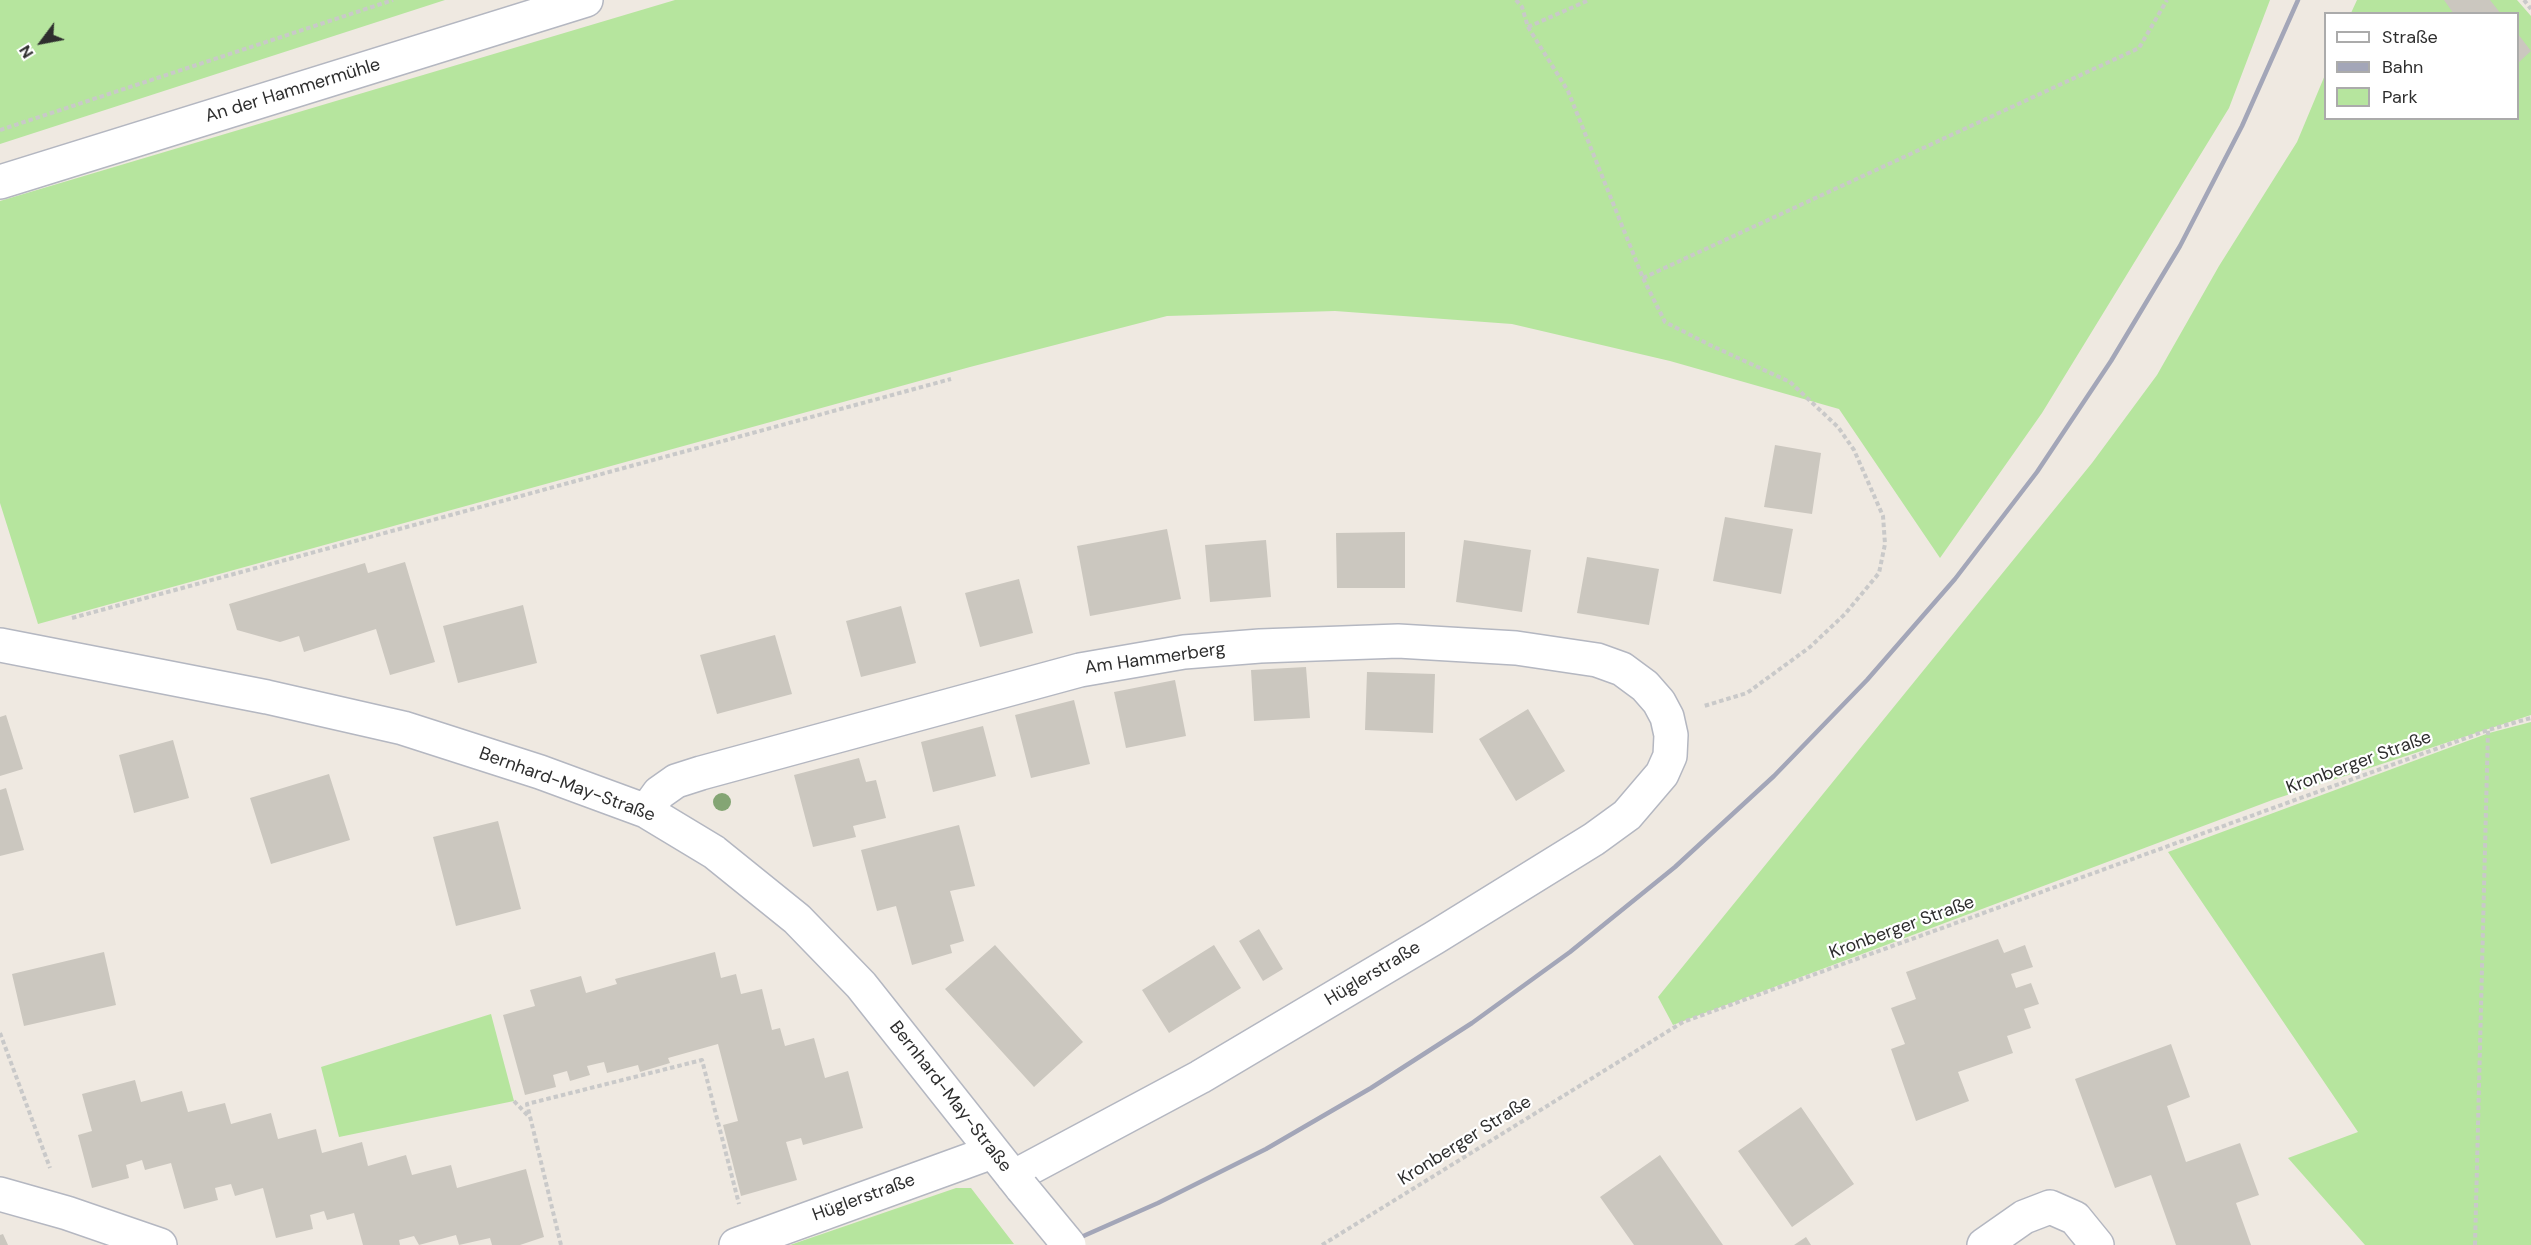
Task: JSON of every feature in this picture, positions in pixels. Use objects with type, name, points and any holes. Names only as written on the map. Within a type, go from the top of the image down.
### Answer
[{"type":"street","name":"An der Hammermühle","points":[[0,182],[586,0]]},
{"type":"street","name":"Am Hammerberg","points":[[646,811],[659,793],[676,781],[701,773],[1080,670],[1184,652],[1260,646],[1398,641],[1516,648],[1597,660],[1622,669],[1645,686],[1659,702],[1667,717]]},
{"type":"street","name":"Bernhard-May-Straße","points":[[0,645],[267,697],[403,728],[540,772],[646,811],[714,852],[796,919],[861,985],[992,1152],[1069,1245]]},
{"type":"street","name":"Hüglerstraße","points":[[1018,1183],[1434,938],[1594,839],[1627,815],[1662,774],[1670,756],[1671,735],[1667,717]]},
{"type":"street","name":"Hüglerstraße","points":[[742,1243],[992,1152]]},
{"type":"street","points":[[0,1194],[67,1213],[160,1245]]},
{"type":"street","points":[[1984,1245],[2024,1216],[2050,1207],[2075,1218],[2097,1245]]},
{"type":"path","points":[[0,130],[393,0]]},
{"type":"path","points":[[1516,0],[1522,7],[1528,27],[1568,91],[1643,279],[1665,322],[1790,382],[1838,427],[1854,450],[1883,516],[1885,544],[1879,573],[1845,614],[1810,647],[1747,693],[1667,717]]},
{"type":"path","points":[[1528,27],[1589,0]]},
{"type":"path","points":[[1643,279],[2139,48],[2166,0]]},
{"type":"path","points":[[2524,0],[2531,9]]},
{"type":"path","points":[[64,621],[951,379]]},
{"type":"path","name":"Kronberger Straße","points":[[1322,1245],[1683,1022],[2488,730],[2531,718]]},
{"type":"path","points":[[2475,1245],[2488,730]]},
{"type":"path","points":[[0,1033],[67,1213]]},
{"type":"path","points":[[561,1245],[527,1104],[702,1060],[742,1243]]},
{"type":"path","points":[[514,1101],[531,1120]]},
{"type":"green space","points":[[0,0],[445,0],[0,144]]},
{"type":"green space","points":[[675,0],[2270,0],[2229,108],[2042,413],[1940,558],[1839,409],[1670,361],[1512,324],[1335,311],[1167,316],[970,367],[38,624],[0,503],[0,201]]},
{"type":"green space","points":[[2357,0],[2517,0],[2531,16],[2531,715],[2275,799],[1673,1025],[1658,997],[2092,463],[2157,375],[2219,266],[2297,142],[2324,77],[2324,120],[2519,120],[2519,12],[2351,12]]},
{"type":"green space","points":[[2531,722],[2531,1245],[2365,1245],[2288,1158],[2358,1132],[2168,852],[2489,733]]},
{"type":"green space","points":[[491,1014],[514,1101],[339,1137],[321,1067]]},
{"type":"green space","points":[[956,1188],[971,1188],[1014,1244],[790,1245]]},
{"type":"building","points":[[2444,0],[2490,0],[2499,12],[2453,12]]},
{"type":"building","points":[[2519,35],[2531,51],[2519,62]]},
{"type":"building","points":[[1775,445],[1821,453],[1812,514],[1764,507]]},
{"type":"building","points":[[1725,517],[1793,529],[1781,594],[1713,581]]},
{"type":"building","points":[[1167,529],[1181,599],[1090,616],[1077,546]]},
{"type":"building","points":[[1405,532],[1405,588],[1337,588],[1336,533]]},
{"type":"building","points":[[1266,540],[1271,597],[1210,602],[1205,545]]},
{"type":"building","points":[[1464,540],[1531,550],[1522,612],[1456,602]]},
{"type":"building","points":[[1587,557],[1659,569],[1649,625],[1577,613]]},
{"type":"building","points":[[405,562],[435,662],[390,675],[376,629],[304,652],[299,636],[280,642],[237,630],[229,604],[365,563],[368,573]]},
{"type":"building","points":[[1019,579],[1033,633],[980,647],[965,593]]},
{"type":"building","points":[[523,605],[537,663],[458,683],[443,626]]},
{"type":"building","points":[[901,606],[916,663],[861,677],[846,621]]},
{"type":"building","points":[[775,635],[792,694],[717,714],[700,655]]},
{"type":"building","points":[[1306,667],[1310,718],[1254,721],[1251,670]]},
{"type":"building","points":[[1367,672],[1435,674],[1433,733],[1365,730]]},
{"type":"building","points":[[1175,680],[1186,736],[1126,748],[1114,692]]},
{"type":"building","points":[[1074,700],[1090,764],[1031,778],[1015,715]]},
{"type":"building","points":[[1528,709],[1565,771],[1516,801],[1479,739]]},
{"type":"building","points":[[6,715],[23,769],[0,776],[0,717]]},
{"type":"building","points":[[983,726],[996,776],[933,792],[921,742]]},
{"type":"building","points":[[173,740],[189,798],[134,813],[119,755]]},
{"type":"building","points":[[859,758],[866,782],[876,780],[886,818],[853,826],[856,837],[813,847],[794,775]]},
{"type":"building","points":[[329,774],[350,840],[271,864],[250,798]]},
{"type":"building","points":[[6,788],[24,850],[0,856],[0,790]]},
{"type":"building","points":[[498,821],[521,909],[456,926],[433,837]]},
{"type":"building","points":[[959,825],[975,886],[950,891],[964,941],[950,945],[952,953],[912,965],[896,906],[877,911],[861,850]]},
{"type":"building","points":[[1259,929],[1283,969],[1263,981],[1239,941]]},
{"type":"building","points":[[1998,939],[2004,953],[2025,945],[2033,967],[2011,974],[2016,988],[2031,983],[2039,1004],[2024,1009],[2031,1028],[2007,1036],[2013,1053],[1958,1072],[1969,1101],[1916,1121],[1891,1049],[1905,1044],[1891,1008],[1916,999],[1906,972]]},
{"type":"building","points":[[995,945],[1083,1042],[1034,1087],[945,989]]},
{"type":"building","points":[[1214,945],[1241,988],[1169,1033],[1142,990]]},
{"type":"building","points":[[104,952],[116,1005],[24,1026],[12,974]]},
{"type":"building","points":[[715,952],[721,978],[736,974],[741,994],[762,989],[772,1030],[780,1028],[785,1046],[814,1038],[825,1078],[848,1071],[863,1128],[803,1145],[801,1138],[786,1142],[797,1180],[741,1196],[723,1125],[738,1121],[718,1044],[668,1058],[670,1063],[640,1072],[638,1065],[607,1073],[604,1062],[587,1066],[590,1075],[570,1081],[567,1071],[553,1075],[556,1087],[525,1095],[503,1015],[535,1006],[530,990],[581,976],[586,993],[617,984],[615,979]]},
{"type":"building","points":[[2171,1044],[2190,1097],[2167,1106],[2186,1162],[2240,1143],[2259,1195],[2236,1203],[2251,1245],[2176,1245],[2151,1175],[2115,1188],[2075,1079]]},
{"type":"building","points":[[135,1080],[141,1102],[182,1091],[188,1112],[225,1103],[231,1124],[271,1113],[278,1139],[316,1129],[322,1153],[362,1142],[368,1166],[406,1155],[412,1175],[451,1165],[457,1188],[526,1169],[544,1237],[520,1245],[492,1245],[490,1238],[459,1245],[456,1235],[419,1245],[414,1236],[399,1240],[400,1245],[363,1245],[354,1213],[327,1220],[324,1211],[310,1215],[313,1229],[276,1238],[263,1188],[235,1196],[231,1184],[215,1188],[218,1200],[184,1209],[171,1163],[145,1170],[142,1160],[126,1165],[129,1178],[92,1188],[78,1135],[92,1131],[82,1094]]},
{"type":"building","points":[[1801,1107],[1854,1184],[1792,1227],[1738,1151]]},
{"type":"building","points":[[1660,1155],[1723,1245],[1634,1245],[1600,1197]]},
{"type":"building","points":[[3,1234],[8,1245],[0,1245],[0,1235]]},
{"type":"building","points":[[1806,1237],[1811,1245],[1794,1245]]},
{"type":"railway","points":[[1063,1245],[1158,1203],[1266,1149],[1371,1088],[1472,1023],[1570,952],[1675,867],[1774,776],[1867,680],[1955,579],[2037,472],[2111,361],[2180,246],[2242,126],[2298,0]]}]
